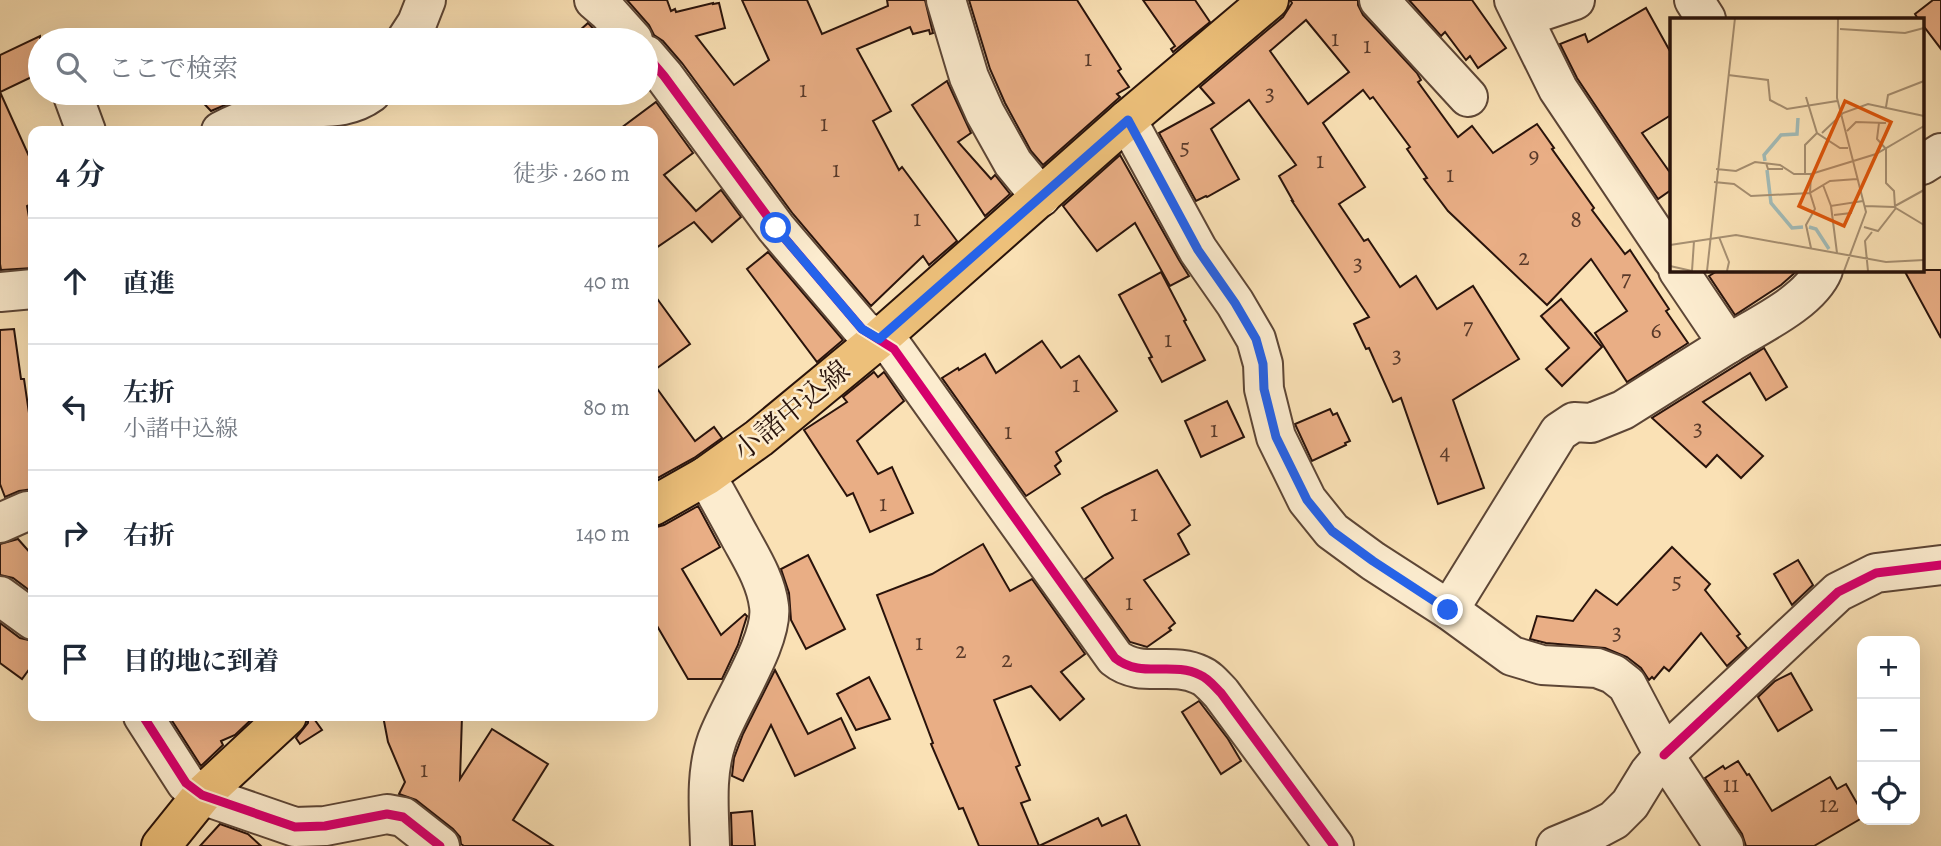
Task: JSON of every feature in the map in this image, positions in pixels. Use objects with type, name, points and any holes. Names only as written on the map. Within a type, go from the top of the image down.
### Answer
[{"type":"main road","name":"小諸中込線","points":[[658,503],[706,476],[759,438],[879,339],[1269,0]]},
{"type":"main road","points":[[160,846],[202,794],[282,721]]},
{"type":"street","points":[[413,28],[426,0]]},
{"type":"street","points":[[594,0],[621,28]]},
{"type":"street","points":[[946,0],[969,77],[985,113],[1013,163],[1041,197]]},
{"type":"street","points":[[1379,0],[1468,97]]},
{"type":"street","points":[[1576,0],[1519,9],[1558,89],[1670,257]]},
{"type":"street","points":[[1694,0],[1705,18]]},
{"type":"street","points":[[658,69],[776,228],[862,329],[894,349],[1115,658],[1125,666],[1139,669],[1182,670],[1201,675],[1221,693],[1334,846]]},
{"type":"street","points":[[76,105],[84,126]]},
{"type":"street","points":[[231,126],[266,112],[346,105]]},
{"type":"street","points":[[1128,120],[1198,250],[1256,339],[1263,364],[1264,389],[1276,437],[1307,500],[1332,531],[1512,656],[1542,665],[1597,668],[1613,674],[1627,685],[1664,755],[1724,846]]},
{"type":"street","points":[[1924,164],[1941,153]]},
{"type":"street","points":[[1679,271],[1728,344]]},
{"type":"street","points":[[1448,610],[1559,432],[1574,422],[1591,423],[1623,410],[1793,304],[1806,294],[1823,271]]},
{"type":"street","points":[[0,292],[28,289]]},
{"type":"street","points":[[706,476],[755,564],[766,588],[770,609],[768,630],[718,738],[710,764],[710,846]]},
{"type":"street","points":[[0,523],[28,511]]},
{"type":"street","points":[[1556,846],[1614,820],[1630,804],[1648,772],[1664,755],[1838,592],[1876,573],[1941,565]]},
{"type":"street","points":[[0,596],[28,616]]},
{"type":"street","points":[[146,721],[186,783],[202,794],[295,827],[325,826],[387,814],[403,817],[440,846]]},
{"type":"building","points":[[627,0],[667,0],[671,11],[675,9],[676,12],[719,3],[725,28],[696,36],[734,85],[769,60],[742,0],[807,0],[822,34],[888,6],[887,0],[925,0],[933,33],[930,34],[929,30],[913,34],[910,27],[857,49],[891,111],[873,121],[899,170],[902,167],[957,241],[929,265],[923,256],[871,306],[793,214],[682,63],[658,38],[658,28],[650,28]]},
{"type":"building","points":[[969,0],[1077,0],[1121,69],[1118,71],[1129,87],[1117,94],[1120,97],[1043,165],[1031,151],[1005,103],[990,69]]},
{"type":"building","points":[[1143,0],[1195,0],[1210,22],[1173,52],[1171,49],[1175,46]]},
{"type":"building","points":[[1290,0],[1358,0],[1363,15],[1417,73],[1421,80],[1418,82],[1458,137],[1472,126],[1493,153],[1537,124],[1594,208],[1592,210],[1625,254],[1630,250],[1688,343],[1627,382],[1595,333],[1627,311],[1591,259],[1547,305],[1448,211],[1424,179],[1427,178],[1407,149],[1410,147],[1373,97],[1370,99],[1363,90],[1323,123],[1365,187],[1339,204],[1364,241],[1368,239],[1400,287],[1416,276],[1437,309],[1473,286],[1519,359],[1453,400],[1484,488],[1438,504],[1401,398],[1393,402],[1369,348],[1366,349],[1354,324],[1369,317],[1292,201],[1279,176],[1296,165],[1249,100],[1211,129],[1239,179],[1207,197],[1196,201],[1159,133],[1214,103],[1200,87],[1283,17],[1292,3]],"holes":[[[1306,20],[1349,72],[1308,104],[1270,51]]]},
{"type":"building","points":[[1409,0],[1472,0],[1506,48],[1478,68],[1470,56],[1466,60],[1445,32],[1441,36]]},
{"type":"building","points":[[1933,0],[1941,0],[1941,49],[1924,27],[1924,18],[1917,18],[1915,14]]},
{"type":"building","points":[[1646,8],[1670,51],[1670,116],[1642,133],[1670,173],[1670,191],[1658,199],[1577,78],[1560,44],[1585,34],[1588,42]]},
{"type":"building","points":[[28,42],[28,79],[0,92],[0,55]]},
{"type":"building","points":[[947,81],[971,133],[958,142],[991,179],[995,175],[1010,194],[985,216],[912,105]]},
{"type":"building","points":[[0,92],[28,154],[28,268],[1,270]]},
{"type":"building","points":[[205,105],[225,105],[211,111]]},
{"type":"building","points":[[652,105],[658,105],[693,153],[664,175],[696,211],[721,190],[741,217],[712,242],[694,222],[658,247],[658,126],[624,126]]},
{"type":"building","points":[[1120,155],[1189,276],[1170,286],[1135,223],[1097,251],[1063,206]]},
{"type":"building","points":[[768,252],[843,340],[817,362],[747,269]]},
{"type":"building","points":[[1941,270],[1941,338],[1905,271]]},
{"type":"building","points":[[1717,271],[1797,271],[1781,285],[1735,315],[1709,276]]},
{"type":"building","points":[[1161,272],[1205,360],[1162,382],[1149,358],[1152,357],[1119,295]]},
{"type":"building","points":[[1561,299],[1602,347],[1562,386],[1546,369],[1569,348],[1541,316]]},
{"type":"building","points":[[658,300],[690,344],[658,367]]},
{"type":"building","points":[[14,329],[28,406],[28,490],[5,497],[0,484],[0,330]]},
{"type":"building","points":[[1042,341],[1061,368],[1079,356],[1117,411],[1056,452],[1061,461],[1055,466],[1060,474],[1026,496],[942,378],[985,354],[996,373]]},
{"type":"building","points":[[1764,348],[1787,387],[1766,400],[1750,373],[1703,402],[1763,456],[1741,478],[1717,455],[1706,467],[1652,418]]},
{"type":"building","points":[[874,372],[878,377],[884,372],[904,401],[857,441],[878,474],[892,467],[913,513],[870,532],[853,493],[847,496],[804,430],[847,402],[843,397]]},
{"type":"building","points":[[658,390],[695,441],[714,427],[722,438],[694,458],[658,478]]},
{"type":"building","points":[[1227,401],[1244,437],[1201,457],[1185,421]]},
{"type":"building","points":[[1330,409],[1333,415],[1337,413],[1350,441],[1312,461],[1295,424]]},
{"type":"building","points":[[1157,470],[1190,525],[1178,534],[1189,554],[1144,580],[1175,623],[1169,628],[1171,630],[1147,647],[1130,642],[1085,579],[1113,558],[1082,508]]},
{"type":"building","points":[[698,506],[720,547],[682,569],[721,635],[745,614],[747,616],[738,645],[722,679],[688,679],[658,628],[658,527]]},
{"type":"building","points":[[18,539],[28,550],[28,589],[13,578],[0,575],[0,544]]},
{"type":"building","points":[[983,544],[1010,591],[1032,579],[1085,654],[1061,672],[1084,699],[1060,720],[1031,686],[994,700],[1020,765],[1016,767],[1030,800],[1021,803],[1039,846],[979,846],[963,808],[959,809],[931,744],[933,743],[877,595],[932,574]]},
{"type":"building","points":[[1672,547],[1710,584],[1705,590],[1740,634],[1737,636],[1747,648],[1727,666],[1701,633],[1669,671],[1664,667],[1654,679],[1652,677],[1649,680],[1641,668],[1627,657],[1605,648],[1530,639],[1537,616],[1573,621],[1596,590],[1617,605]]},
{"type":"building","points":[[808,555],[845,629],[806,649],[791,620],[789,593],[781,569]]},
{"type":"building","points":[[1798,560],[1813,585],[1792,605],[1774,574]]},
{"type":"building","points":[[0,623],[20,638],[28,640],[28,671],[22,679],[0,663]]},
{"type":"building","points":[[775,670],[808,734],[841,718],[855,748],[795,776],[771,725],[743,781],[732,776],[734,758]]},
{"type":"building","points":[[1791,673],[1812,710],[1778,731],[1758,697],[1775,681]]},
{"type":"building","points":[[869,677],[890,719],[856,730],[837,694]]},
{"type":"building","points":[[1199,701],[1241,761],[1221,774],[1182,712]]},
{"type":"building","points":[[172,721],[250,721],[235,735],[221,741],[223,745],[201,766]]},
{"type":"building","points":[[316,721],[322,730],[300,744],[296,738],[308,723]]},
{"type":"building","points":[[384,721],[462,721],[460,779],[492,729],[548,764],[513,820],[553,846],[464,846],[453,829],[416,800],[399,794],[405,782],[388,742]]},
{"type":"building","points":[[1738,761],[1772,811],[1830,777],[1837,789],[1846,784],[1857,803],[1857,821],[1814,846],[1746,846],[1742,834],[1705,778],[1723,766],[1725,769]]},
{"type":"building","points":[[752,811],[755,846],[732,846],[731,813]]},
{"type":"building","points":[[1126,815],[1140,846],[1039,846],[1098,818],[1102,826]]},
{"type":"building","points":[[220,824],[248,834],[261,846],[200,846]]},
{"type":"cycle path","points":[[658,69],[776,228],[862,329],[894,349],[1115,658],[1135,668],[1179,669],[1209,680],[1334,846]]},
{"type":"cycle path","points":[[1664,755],[1838,592],[1876,573],[1941,565]]},
{"type":"cycle path","points":[[146,721],[186,783],[202,795],[295,827],[325,826],[387,814],[403,817],[440,846]]},
{"type":"route","points":[[776,228],[862,329],[879,339],[1128,120],[1198,250],[1256,339],[1263,364],[1264,389],[1276,437],[1307,500],[1332,531],[1448,610]]}]
